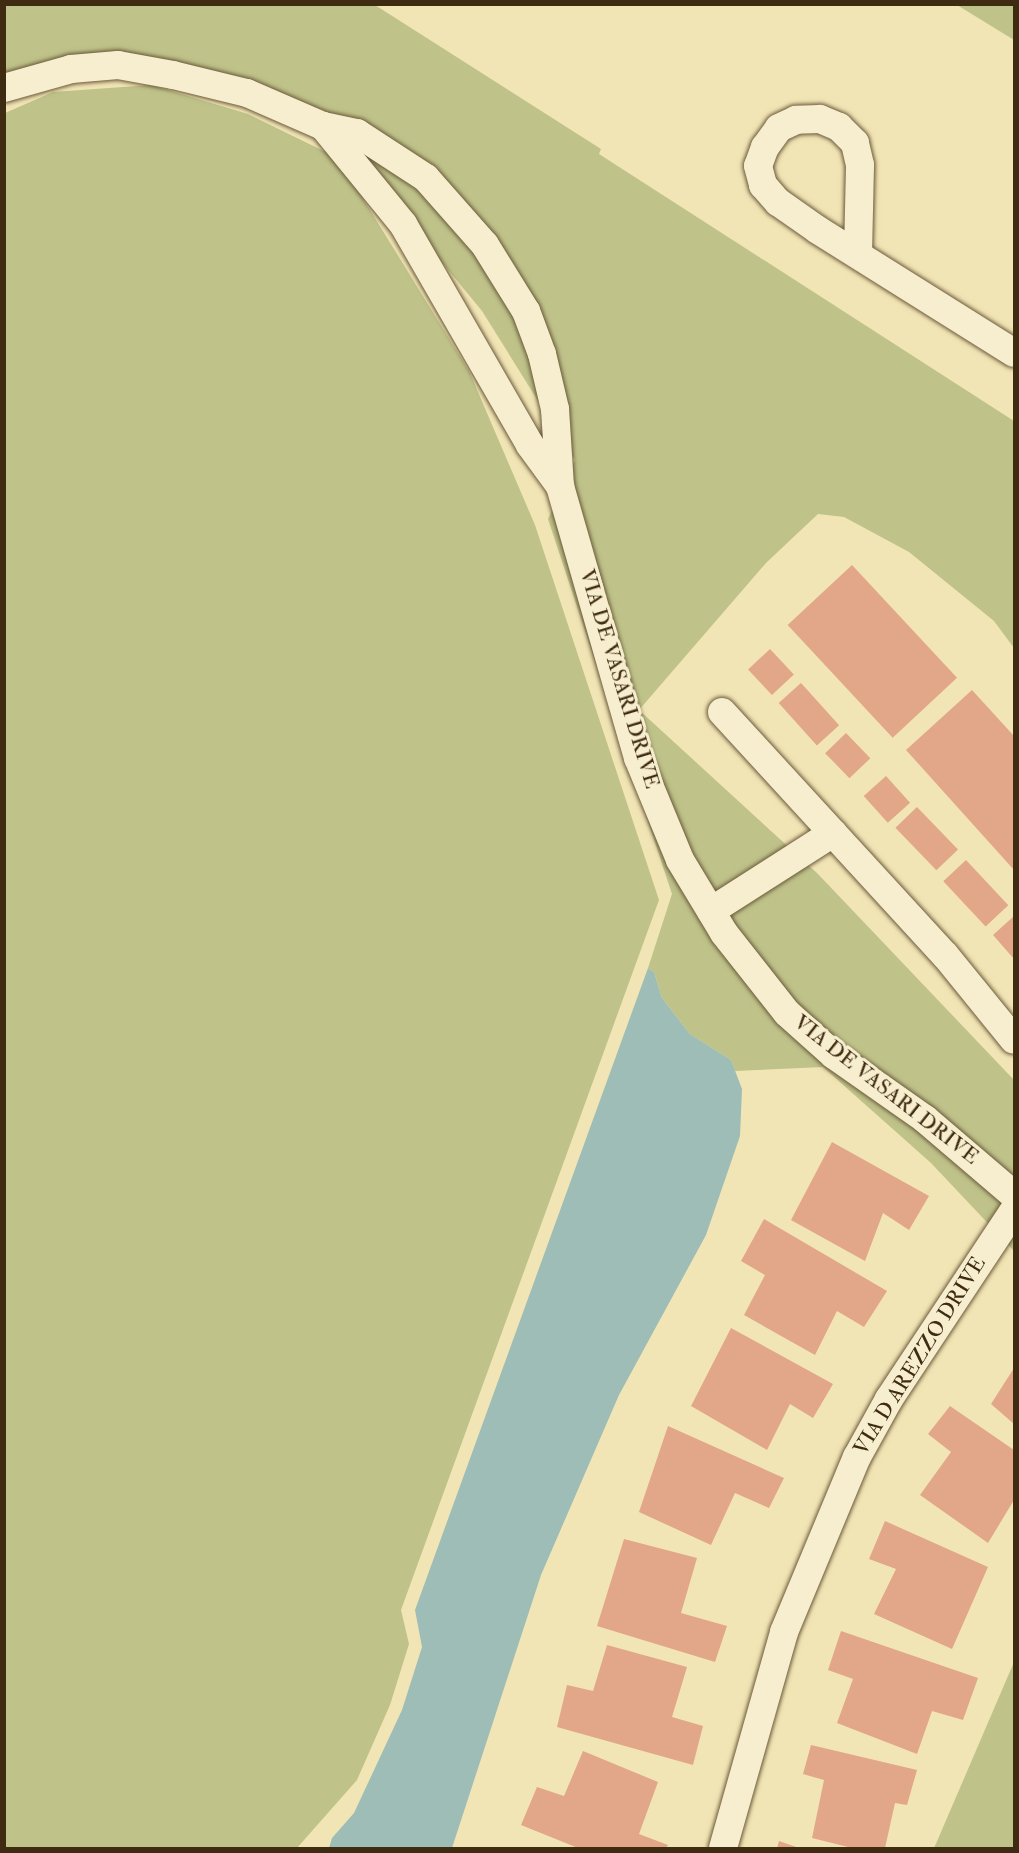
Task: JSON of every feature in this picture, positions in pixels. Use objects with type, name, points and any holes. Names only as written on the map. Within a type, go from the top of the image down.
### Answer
[{"type":"street","name":"VIA DE VASARI DRIVE","points":[[4,88],[71,69],[118,65],[247,93],[323,126],[357,133],[426,178],[506,275],[526,311],[542,354],[555,409],[560,486],[638,758],[680,860],[753,974],[787,1013],[834,1055],[926,1119],[1014,1195]]},
{"type":"street","points":[[858,254],[860,165],[855,143],[839,127],[820,119],[796,120],[779,128],[765,147],[758,165],[763,185],[778,202],[858,254],[1014,353]]},
{"type":"street","name":"VIA DE VASARI DRIVE","points":[[323,126],[403,224],[530,445],[560,486]]},
{"type":"street","points":[[722,712],[945,955],[1014,1040]]},
{"type":"street","points":[[711,911],[833,833]]},
{"type":"street","name":"VIA D AREZZO DRIVE","points":[[723,1848],[784,1632],[857,1456],[889,1399],[1014,1210]]},
{"type":"green space","points":[[5,5],[375,5],[601,149],[599,154],[1014,421],[1014,648],[994,621],[909,552],[844,517],[818,514],[766,563],[639,710],[818,874],[1014,1080],[1014,1251],[931,1163],[823,1067],[735,1071],[731,1060],[690,1034],[662,998],[654,972],[648,968],[672,894],[548,519],[575,460],[482,311],[347,147],[151,71],[53,78],[5,98]]},
{"type":"green space","points":[[957,5],[1014,5],[1014,40]]},
{"type":"green space","points":[[151,85],[248,114],[338,158],[469,371],[535,525],[659,900],[401,1610],[409,1644],[390,1705],[357,1780],[297,1848],[5,1848],[5,113],[53,92]]},
{"type":"green space","points":[[1014,1662],[1014,1848],[934,1848],[938,1839]]},
{"type":"water","points":[[648,968],[654,972],[662,998],[690,1034],[731,1060],[742,1089],[740,1136],[706,1235],[619,1395],[541,1575],[452,1848],[329,1848],[332,1838],[354,1813],[402,1710],[422,1647],[415,1610]]},
{"type":"building","points":[[852,565],[957,678],[893,738],[788,625]]},
{"type":"building","points":[[770,649],[794,675],[772,695],[748,669]]},
{"type":"building","points":[[801,683],[839,725],[817,745],[779,703]]},
{"type":"building","points":[[972,690],[1014,736],[1014,870],[906,750]]},
{"type":"building","points":[[846,733],[870,758],[849,778],[825,753]]},
{"type":"building","points":[[886,776],[910,803],[888,823],[864,796]]},
{"type":"building","points":[[917,807],[958,849],[936,870],[895,828]]},
{"type":"building","points":[[966,860],[1008,905],[986,926],[943,881]]},
{"type":"building","points":[[1014,916],[1014,959],[993,935]]},
{"type":"building","points":[[832,1142],[929,1196],[909,1230],[883,1213],[865,1261],[791,1220]]},
{"type":"building","points":[[764,1219],[887,1291],[864,1327],[837,1311],[815,1355],[744,1315],[765,1275],[741,1261]]},
{"type":"building","points":[[731,1328],[833,1384],[813,1418],[790,1404],[767,1450],[691,1406]]},
{"type":"building","points":[[1014,1368],[1014,1424],[991,1404]]},
{"type":"building","points":[[950,1406],[1014,1450],[1014,1500],[988,1543],[920,1495],[951,1452],[928,1434]]},
{"type":"building","points":[[668,1426],[784,1478],[769,1508],[735,1493],[711,1545],[639,1512]]},
{"type":"building","points":[[885,1521],[988,1567],[952,1649],[874,1614],[896,1569],[869,1559]]},
{"type":"building","points":[[624,1539],[697,1558],[681,1613],[727,1626],[715,1662],[597,1626]]},
{"type":"building","points":[[841,1631],[978,1678],[963,1720],[932,1711],[917,1754],[837,1723],[853,1679],[828,1670]]},
{"type":"building","points":[[607,1645],[687,1667],[672,1717],[703,1726],[693,1765],[557,1727],[567,1685],[593,1691]]},
{"type":"building","points":[[811,1745],[917,1770],[907,1805],[895,1803],[885,1848],[852,1848],[812,1838],[824,1780],[803,1774]]},
{"type":"building","points":[[583,1751],[658,1782],[639,1834],[668,1845],[666,1848],[578,1848],[521,1825],[537,1787],[564,1796]]},
{"type":"building","points":[[779,1841],[799,1848],[777,1848]]}]
